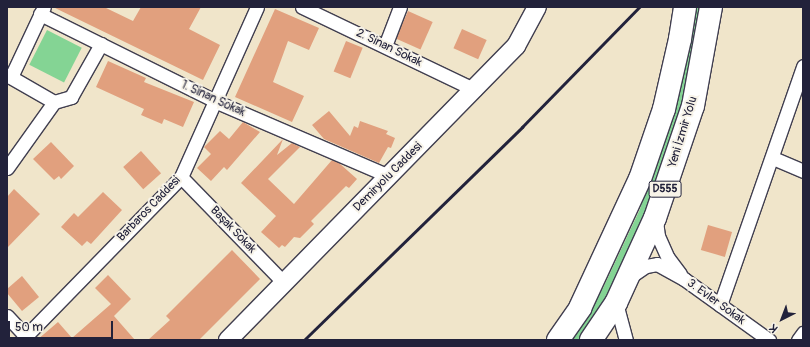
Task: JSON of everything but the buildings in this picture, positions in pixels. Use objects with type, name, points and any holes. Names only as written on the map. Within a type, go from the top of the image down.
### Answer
[{"type":"highway","name":"D555","points":[[558,340],[580,308],[640,179],[664,109],[680,39],[685,7]]},
{"type":"highway","name":"Yeni İzmir Yolu","points":[[591,340],[616,303],[655,218],[693,106],[709,16]]},
{"type":"main road","name":"Demiryolu Caddesi","points":[[228,340],[475,90],[516,46],[537,7]]},
{"type":"street","name":"Barbaros Caddesi","points":[[26,339],[181,177],[216,102],[257,7]]},
{"type":"street","name":"2. Sinan Sokak","points":[[302,7],[475,90]]},
{"type":"street","points":[[384,46],[400,7]]},
{"type":"street","name":"1. Sinan Sokak","points":[[42,11],[101,44],[216,102],[389,176]]},
{"type":"street","points":[[42,11],[9,76],[54,102]]},
{"type":"street","points":[[7,168],[54,102],[71,96],[101,44]]},
{"type":"street","points":[[720,305],[773,158],[800,91],[803,66]]},
{"type":"street","points":[[773,158],[803,171]]},
{"type":"street","name":"Başak Sokak","points":[[181,177],[284,283]]},
{"type":"street","points":[[655,218],[658,236],[668,258],[684,279]]},
{"type":"street","points":[[628,278],[646,266],[658,264],[684,279]]},
{"type":"street","name":"3. Evler Sokak","points":[[684,279],[769,340]]},
{"type":"street","points":[[616,303],[626,340]]},
{"type":"street","points":[[7,316],[26,339]]},
{"type":"street","points":[[798,340],[803,334]]},
{"type":"green space","points":[[694,7],[700,7],[685,95],[647,212],[606,298],[580,340],[571,340],[603,288],[640,209],[677,94]]},
{"type":"green space","points":[[47,30],[82,48],[64,82],[29,65]]},
{"type":"railway","points":[[304,340],[522,127],[639,7]]}]
